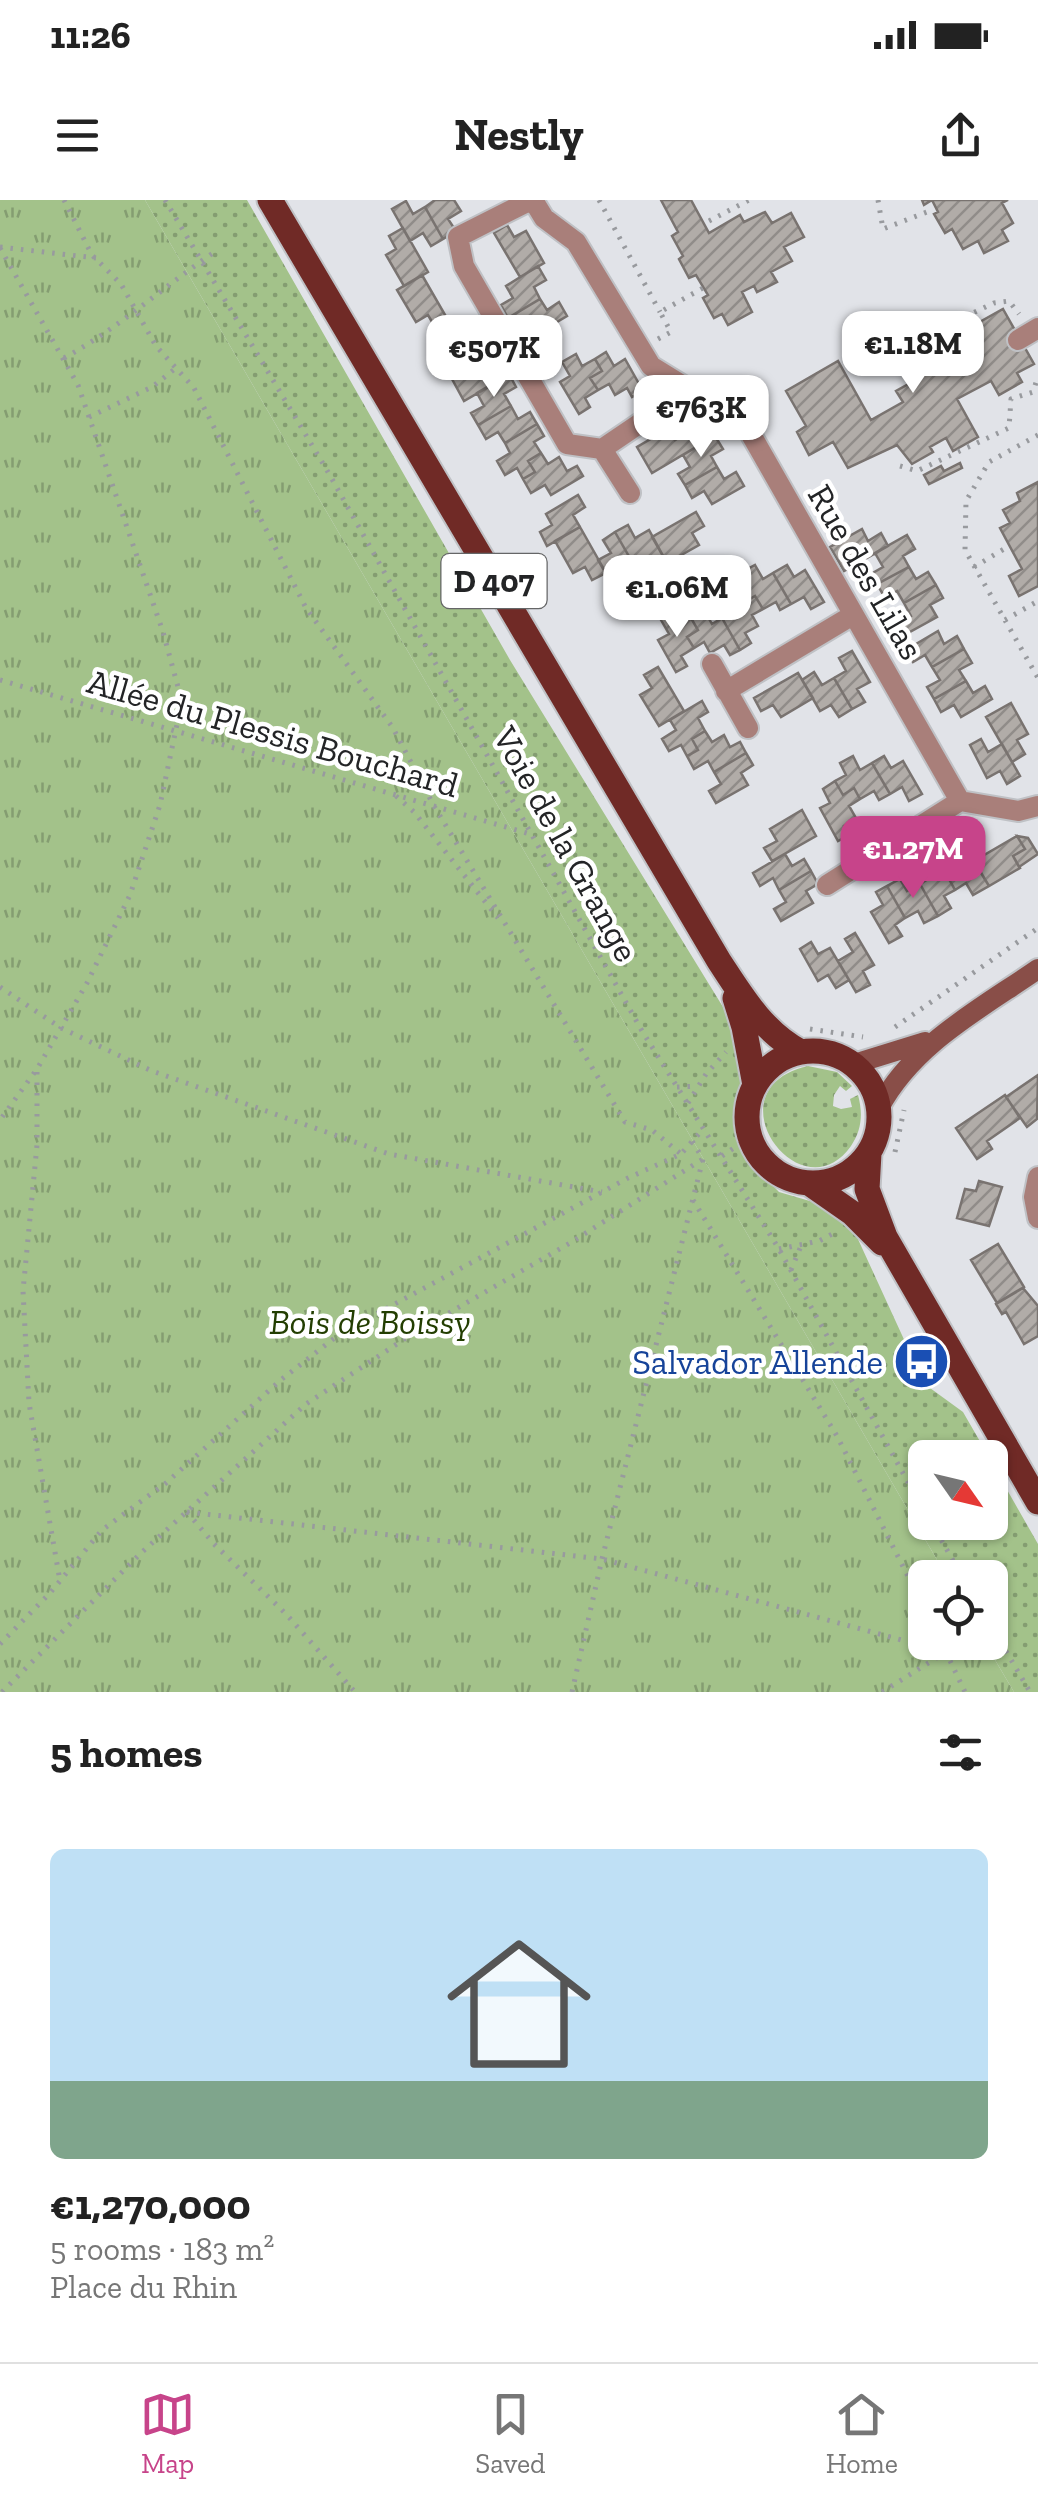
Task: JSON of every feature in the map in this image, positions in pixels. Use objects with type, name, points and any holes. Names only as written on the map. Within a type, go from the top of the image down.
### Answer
[{"type":"main road","name":"D 407","points":[[270,200],[719,961],[755,1030],[756,1084]]},
{"type":"main road","points":[[755,1030],[801,1052],[834,1054],[854,1064],[892,1105],[878,1131],[881,1155],[866,1178],[870,1202],[900,1267],[1038,1502]]},
{"type":"main road","points":[[801,1052],[770,1066],[756,1084],[749,1101],[750,1137],[756,1152],[779,1174],[809,1183],[823,1183],[881,1155]]},
{"type":"main road","points":[[809,1183],[857,1218],[900,1267]]},
{"type":"street","name":"Rue des Lilas","points":[[532,200],[544,218],[576,242],[651,366],[745,424],[960,801]]},
{"type":"street","points":[[532,200],[458,237],[464,266],[567,444],[602,449],[689,390]]},
{"type":"street","points":[[602,449],[630,494]]},
{"type":"street","points":[[726,691],[853,615]]},
{"type":"street","points":[[712,664],[748,728]]},
{"type":"street","points":[[826,885],[960,801],[1018,811],[1038,806]]},
{"type":"street","points":[[892,1105],[906,1067],[941,1036],[1038,969]]},
{"type":"street","points":[[854,1064],[941,1036]]},
{"type":"street","points":[[1038,1178],[1034,1197],[1038,1218]]},
{"type":"path","points":[[64,200],[96,258],[121,284],[156,346],[194,388],[306,608],[393,728],[434,806],[625,1122],[652,1130],[681,1154]]},
{"type":"path","name":"Voie de la Grange","points":[[165,200],[328,472],[642,1031],[779,1249],[908,1481]]},
{"type":"path","points":[[599,200],[672,332],[640,348]]},
{"type":"path","points":[[708,221],[749,200]]},
{"type":"path","points":[[878,200],[883,228],[932,210]]},
{"type":"path","points":[[0,247],[96,258]]},
{"type":"path","points":[[0,247],[78,385],[164,632],[180,710],[160,805],[130,895],[37,1070],[0,1120]]},
{"type":"path","points":[[64,358],[137,312],[216,251]]},
{"type":"path","points":[[660,312],[704,288]]},
{"type":"path","points":[[870,362],[994,303],[1008,302],[1030,333]]},
{"type":"path","points":[[90,417],[152,387],[176,368]]},
{"type":"path","points":[[900,466],[917,471],[1008,428],[1011,399],[1033,392],[1038,376]]},
{"type":"path","points":[[1038,435],[989,462],[966,501],[965,550],[1035,666],[1038,678]]},
{"type":"path","points":[[974,566],[1010,546]]},
{"type":"path","points":[[1005,620],[1038,601]]},
{"type":"path","name":"Allée du Plessis Bouchard","points":[[0,680],[532,834]]},
{"type":"path","points":[[394,794],[414,812],[482,902],[507,927]]},
{"type":"path","points":[[885,1033],[1038,928]]},
{"type":"path","points":[[0,987],[61,1028],[152,1071],[390,1154],[602,1192]]},
{"type":"path","points":[[688,1103],[727,1050],[774,1018],[789,1025],[849,1036],[876,1036]]},
{"type":"path","points":[[893,1028],[905,1050]]},
{"type":"path","points":[[37,1070],[37,1144],[23,1291],[30,1403],[60,1580]]},
{"type":"path","points":[[677,1087],[698,1086]]},
{"type":"path","points":[[881,1155],[903,1125],[892,1105]]},
{"type":"path","points":[[0,1644],[102,1530],[166,1483],[341,1332],[681,1154],[704,1128]]},
{"type":"path","points":[[722,1156],[750,1137]]},
{"type":"path","points":[[572,1692],[694,1200],[702,1159],[692,1142]]},
{"type":"path","points":[[2,1692],[187,1512],[306,1404],[409,1336],[570,1243],[702,1159]]},
{"type":"path","points":[[694,1200],[837,1436],[908,1576]]},
{"type":"path","points":[[779,1249],[819,1241],[857,1218]]},
{"type":"path","points":[[791,1270],[801,1246]]},
{"type":"path","points":[[187,1512],[602,1559],[908,1642]]},
{"type":"path","points":[[187,1512],[286,1614],[354,1692]]},
{"type":"path","points":[[1008,1655],[1030,1692]]},
{"type":"path","points":[[882,1692],[933,1660]]},
{"type":"path","points":[[950,1660],[965,1692]]},
{"type":"green space","name":"Bois de Boissy","points":[[0,200],[145,200],[908,1510],[908,1540],[925,1540],[937,1560],[908,1560],[908,1660],[995,1660],[1014,1692],[0,1692]]},
{"type":"green space","points":[[145,200],[247,200],[510,660],[723,1007],[742,1082],[739,1120],[748,1160],[779,1192],[820,1204],[857,1237],[930,1388],[963,1412],[979,1440],[908,1440],[908,1510]]},
{"type":"green space","points":[[808,1066],[837,1072],[852,1086],[846,1091],[840,1086],[833,1106],[852,1107],[850,1099],[858,1095],[861,1115],[851,1146],[831,1164],[809,1167],[789,1158],[773,1141],[764,1120],[765,1098],[779,1079]]},
{"type":"green space","points":[[1008,1492],[1038,1544],[1038,1692],[1014,1692],[995,1660],[1008,1660],[1008,1560],[937,1560],[925,1540],[1008,1540]]},
{"type":"building","points":[[435,200],[454,200],[461,211],[448,219],[456,231],[443,239],[425,207]]},
{"type":"building","points":[[661,200],[691,200],[709,233],[740,215],[744,222],[765,212],[772,223],[791,213],[804,237],[784,247],[792,261],[771,272],[777,282],[757,292],[754,286],[742,292],[752,312],[728,325],[722,314],[714,318],[703,298],[708,295],[696,275],[689,278],[672,236],[678,232]]},
{"type":"building","points":[[932,200],[1008,200],[1002,203],[1013,223],[1002,230],[1008,241],[984,253],[978,241],[963,249],[952,229],[945,233],[934,214],[938,212]]},
{"type":"building","points":[[406,201],[413,214],[425,207],[443,239],[431,246],[423,233],[410,241],[392,209]]},
{"type":"building","points":[[507,225],[514,237],[526,231],[544,263],[520,277],[494,233]]},
{"type":"building","points":[[403,228],[428,272],[404,286],[386,255],[396,249],[389,236]]},
{"type":"building","points":[[538,266],[546,280],[534,287],[540,299],[508,318],[501,305],[513,298],[506,286]]},
{"type":"building","points":[[422,275],[448,320],[435,327],[428,315],[416,322],[397,290]]},
{"type":"building","points":[[540,299],[547,310],[559,302],[567,316],[535,335],[528,323],[515,330],[508,318]]},
{"type":"building","points":[[1003,309],[1034,364],[1017,373],[1022,382],[999,395],[991,381],[957,399],[978,437],[953,451],[946,438],[930,447],[933,452],[912,464],[897,445],[848,468],[833,442],[809,455],[797,432],[806,426],[786,391],[838,361],[871,420],[903,402],[896,391],[921,377],[906,351],[946,328],[951,338]]},
{"type":"building","points":[[464,341],[490,386],[464,401],[446,368],[458,361],[450,349]]},
{"type":"building","points":[[606,352],[614,366],[625,359],[643,391],[632,397],[627,388],[615,395],[609,384],[598,390],[590,378],[602,371],[595,359]]},
{"type":"building","points":[[576,354],[582,366],[595,359],[602,371],[590,378],[598,390],[585,398],[590,407],[579,414],[560,382],[570,376],[562,362]]},
{"type":"building","points":[[509,374],[516,387],[504,394],[511,406],[478,425],[471,413],[484,406],[477,393]]},
{"type":"building","points":[[511,406],[518,419],[530,412],[537,424],[505,443],[498,432],[486,439],[478,425]]},
{"type":"building","points":[[537,424],[544,436],[534,442],[541,453],[528,461],[535,472],[523,479],[517,468],[505,475],[497,461],[510,453],[505,443]]},
{"type":"building","points":[[668,429],[675,440],[687,433],[696,447],[652,473],[637,447]]},
{"type":"building","points":[[715,436],[723,449],[711,456],[717,467],[685,485],[678,474],[690,467],[683,455]]},
{"type":"building","points":[[541,453],[548,464],[559,457],[567,471],[577,466],[583,476],[551,495],[545,485],[531,493],[523,479],[535,472],[528,461]]},
{"type":"building","points":[[960,463],[962,468],[929,484],[924,475],[941,466],[944,471]]},
{"type":"building","points":[[717,467],[724,479],[736,472],[744,486],[712,504],[704,491],[692,498],[685,485]]},
{"type":"building","points":[[1038,482],[1038,586],[1019,596],[1009,576],[1022,569],[1000,528],[1010,523],[1003,510],[1020,501],[1017,493]]},
{"type":"building","points":[[578,495],[585,507],[573,515],[580,527],[547,546],[540,532],[552,525],[546,514]]},
{"type":"building","points":[[696,512],[704,526],[692,533],[699,545],[667,563],[652,537]]},
{"type":"building","points":[[628,525],[635,538],[649,530],[667,563],[653,571],[646,559],[634,565],[615,532]]},
{"type":"building","points":[[580,527],[606,573],[592,580],[585,567],[573,573],[555,541]]},
{"type":"building","points":[[862,529],[868,541],[881,533],[888,546],[844,571],[830,547]]},
{"type":"building","points":[[615,532],[634,565],[622,572],[630,585],[617,593],[598,560],[611,553],[603,540]]},
{"type":"building","points":[[907,535],[915,549],[903,556],[909,567],[877,584],[871,574],[883,567],[875,553]]},
{"type":"building","points":[[755,565],[763,579],[773,573],[791,604],[780,610],[776,602],[763,609],[755,596],[743,603],[737,591],[749,584],[742,572]]},
{"type":"building","points":[[787,565],[794,577],[805,570],[824,602],[811,609],[804,597],[791,604],[773,573]]},
{"type":"building","points":[[909,567],[916,579],[928,572],[936,585],[904,603],[897,591],[885,598],[877,584]]},
{"type":"building","points":[[936,585],[943,598],[930,605],[937,617],[906,634],[899,623],[911,616],[904,603]]},
{"type":"building","points":[[737,591],[743,603],[755,596],[763,609],[752,615],[758,626],[745,633],[751,643],[740,650],[722,618],[732,612],[724,598]]},
{"type":"building","points":[[704,610],[712,624],[722,618],[740,650],[730,655],[724,645],[710,653],[704,642],[694,648],[687,637],[698,630],[691,618]]},
{"type":"building","points":[[673,612],[680,624],[691,618],[698,630],[687,637],[694,648],[681,656],[687,666],[676,672],[658,640],[669,634],[661,620]]},
{"type":"building","points":[[938,631],[944,644],[957,636],[964,649],[932,667],[925,655],[913,662],[906,650]]},
{"type":"building","points":[[964,649],[972,663],[959,670],[966,681],[934,699],[927,687],[940,680],[932,667]]},
{"type":"building","points":[[852,651],[870,682],[857,689],[865,702],[852,709],[834,678],[846,671],[839,658]]},
{"type":"building","points":[[658,667],[684,711],[659,726],[640,695],[652,688],[644,675]]},
{"type":"building","points":[[814,672],[822,685],[834,678],[852,709],[839,717],[831,705],[820,711],[802,680]]},
{"type":"building","points":[[798,673],[813,698],[781,717],[773,705],[761,711],[754,698]]},
{"type":"building","points":[[966,681],[973,693],[985,686],[992,699],[961,717],[954,705],[941,712],[934,699]]},
{"type":"building","points":[[702,701],[708,712],[698,718],[705,731],[692,739],[698,750],[687,756],[681,745],[669,751],[662,739],[676,730],[670,720]]},
{"type":"building","points":[[1011,703],[1028,734],[1017,740],[1025,754],[1012,762],[986,717]]},
{"type":"building","points":[[705,731],[712,742],[724,735],[730,747],[740,742],[746,753],[714,772],[708,761],[694,769],[687,756],[698,750],[692,739]]},
{"type":"building","points":[[981,739],[988,752],[1002,744],[1020,776],[1007,784],[1000,771],[987,778],[970,745]]},
{"type":"building","points":[[746,753],[753,765],[741,773],[748,785],[716,803],[709,791],[721,784],[714,772]]},
{"type":"building","points":[[853,756],[860,770],[872,763],[890,794],[879,800],[874,791],[860,799],[854,788],[843,795],[835,781],[846,775],[840,763]]},
{"type":"building","points":[[884,756],[891,768],[903,761],[922,794],[909,801],[902,787],[890,794],[872,763]]},
{"type":"building","points":[[835,781],[843,795],[854,788],[860,799],[849,806],[856,818],[844,826],[849,835],[838,841],[820,808],[830,803],[823,789]]},
{"type":"building","points":[[802,810],[816,836],[772,861],[764,848],[777,841],[770,829]]},
{"type":"building","points":[[1017,836],[1025,849],[1013,856],[1020,868],[989,886],[974,861]]},
{"type":"building","points":[[1017,836],[1028,838],[1038,854],[1019,867],[1013,856],[1025,849]]},
{"type":"building","points":[[949,851],[956,863],[970,855],[989,886],[973,895],[966,883],[955,890],[937,857]]},
{"type":"building","points":[[785,854],[792,866],[804,859],[811,871],[779,890],[773,878],[760,886],[753,873]]},
{"type":"building","points":[[937,857],[955,890],[944,896],[951,908],[938,916],[920,884],[933,876],[926,864]]},
{"type":"building","points":[[811,871],[818,884],[806,891],[813,903],[781,921],[774,909],[786,902],[779,890]]},
{"type":"building","points":[[900,879],[907,891],[920,884],[938,916],[924,923],[918,911],[905,918],[887,886]]},
{"type":"building","points":[[887,886],[905,918],[895,925],[902,936],[889,943],[871,912],[883,905],[876,892]]},
{"type":"building","points":[[855,933],[874,965],[863,971],[870,985],[856,992],[838,961],[853,952],[845,939]]},
{"type":"building","points":[[811,942],[818,954],[830,948],[849,980],[836,988],[828,975],[818,981],[800,949]]},
{"type":"building","points":[[1038,1075],[1037,1119],[1027,1127],[1006,1097]]},
{"type":"building","points":[[1005,1095],[1020,1118],[987,1141],[992,1149],[977,1159],[956,1128]]},
{"type":"building","points":[[979,1181],[1002,1187],[989,1226],[957,1218],[965,1189],[976,1191]]},
{"type":"building","points":[[998,1244],[1024,1287],[997,1303],[971,1260]]},
{"type":"building","points":[[1023,1288],[1038,1306],[1038,1336],[1024,1344],[1006,1312],[1002,1314],[996,1304]]},
{"type":"place","name":"Salvador Allende","points":[[922,1362]]}]
